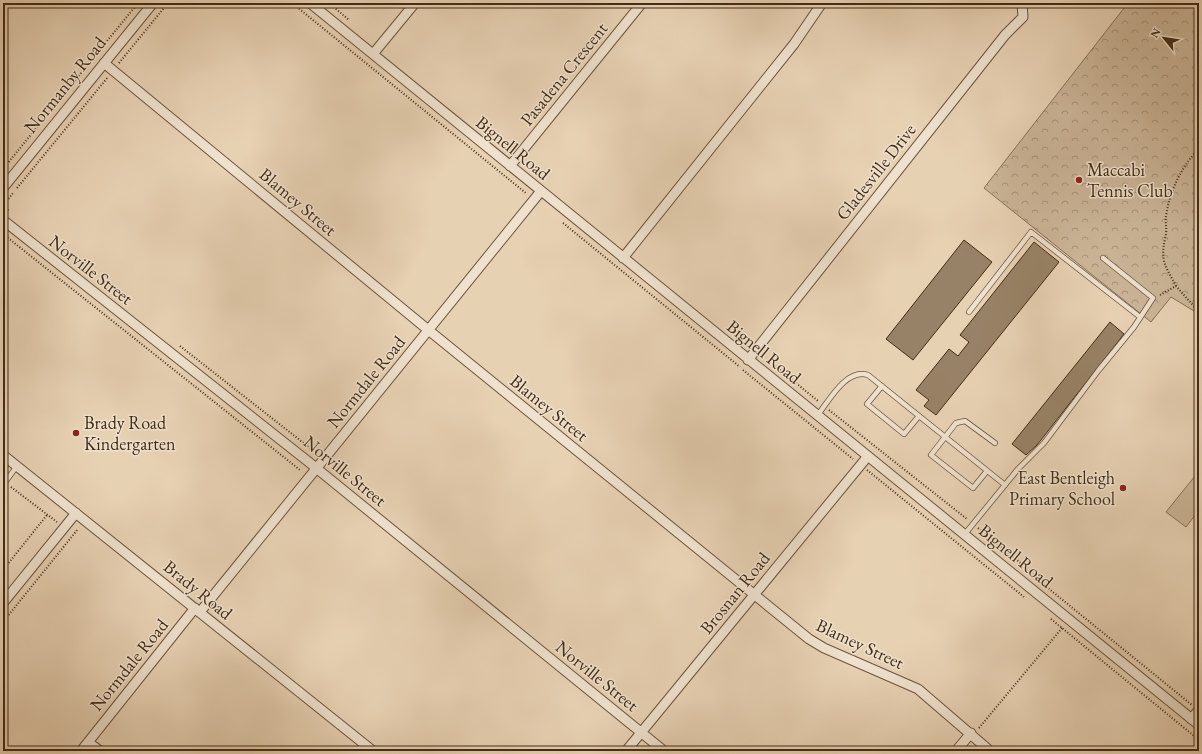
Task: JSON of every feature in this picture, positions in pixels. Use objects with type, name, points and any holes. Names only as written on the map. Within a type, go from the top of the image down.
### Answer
[{"type":"street","name":"Normanby Road","points":[[3,188],[153,3]]},
{"type":"street","points":[[373,54],[414,3]]},
{"type":"street","name":"Pasadena Crescent","points":[[510,166],[642,3]]},
{"type":"street","points":[[623,258],[794,44],[822,3]]},
{"type":"street","name":"Gladesville Drive","points":[[748,360],[1005,35],[1023,17],[1022,3]]},
{"type":"street","name":"Bignell Road","points":[[315,5],[510,166],[1199,726]]},
{"type":"street","name":"Blamey Street","points":[[104,62],[429,330],[816,644],[918,689],[971,733],[990,751]]},
{"type":"street","name":"Normdale Road","points":[[81,751],[316,468],[541,191]]},
{"type":"street","name":"Norville Street","points":[[3,220],[316,468],[664,751]]},
{"type":"street","name":"Brady Road","points":[[3,455],[373,751]]},
{"type":"street","name":"Brosnan Road","points":[[626,751],[868,456]]},
{"type":"street","points":[[3,603],[76,513]]},
{"type":"street","points":[[1191,719],[1199,710]]},
{"type":"street","points":[[956,751],[971,733]]},
{"type":"street","points":[[88,742],[100,751]]},
{"type":"lane","points":[[969,312],[1031,232],[1140,317]]},
{"type":"lane","points":[[964,535],[1005,485],[1044,443],[1153,298],[1103,258]]},
{"type":"lane","points":[[817,416],[846,380],[854,375],[862,373],[868,375],[1005,485]]},
{"type":"lane","points":[[882,386],[867,404],[904,434],[919,416]]},
{"type":"lane","points":[[987,470],[973,488],[931,455],[956,423],[965,421],[995,443]]},
{"type":"lane","points":[[3,485],[18,466]]},
{"type":"path","points":[[3,169],[138,3]]},
{"type":"path","points":[[3,206],[168,3]]},
{"type":"path","points":[[292,3],[534,199]]},
{"type":"path","points":[[1199,148],[1187,162],[1170,197],[1165,217],[1166,233],[1162,248],[1164,263],[1176,286],[1199,312]]},
{"type":"path","points":[[560,220],[1024,598]]},
{"type":"path","points":[[3,234],[300,470]]},
{"type":"path","points":[[1153,298],[1176,286]]},
{"type":"path","points":[[8,478],[11,487],[59,524],[74,526],[84,533]]},
{"type":"path","points":[[3,570],[47,515]]},
{"type":"path","points":[[3,622],[78,529]]},
{"type":"path","points":[[1049,618],[1199,740]]},
{"type":"path","points":[[981,726],[1062,628]]},
{"type":"green space","points":[[1128,3],[1199,3],[1199,314],[1171,297],[1151,322],[984,188]]},
{"type":"green space","points":[[1195,476],[1199,479],[1199,510],[1186,527],[1166,512]]},
{"type":"building","points":[[964,240],[992,262],[913,360],[886,339]]},
{"type":"building","points":[[1034,242],[1059,262],[936,415],[924,406],[929,400],[916,390],[949,349],[958,356],[969,342],[960,335]]},
{"type":"building","points":[[1110,322],[1124,334],[1037,445],[1026,455],[1012,444]]},
{"type":"place","name":"Maccabi Tennis Club","points":[[1079,180]]},
{"type":"place","name":"Brady Road Kindergarten","points":[[76,433]]},
{"type":"place","name":"East Bentleigh Primary School","points":[[1123,488]]}]
